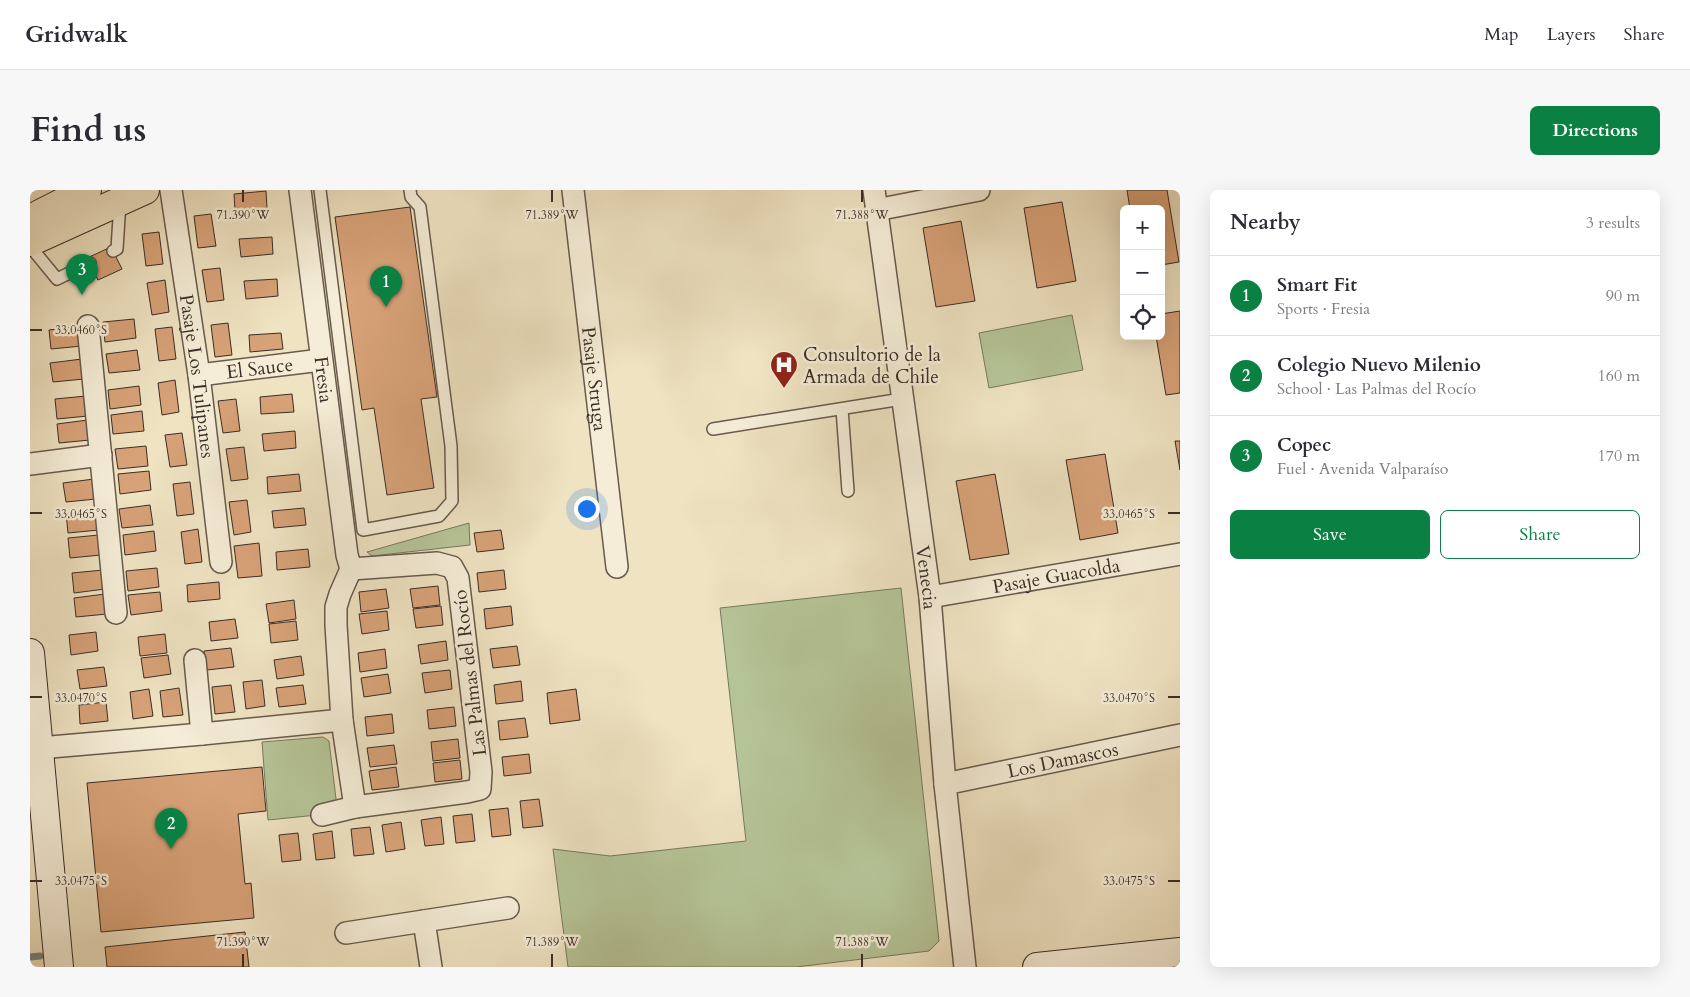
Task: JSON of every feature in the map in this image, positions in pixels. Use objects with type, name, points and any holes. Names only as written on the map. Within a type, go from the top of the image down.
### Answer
[{"type":"main road","points":[[30,218],[87,190]]},
{"type":"main road","points":[[30,242],[145,190]]},
{"type":"street","name":"Pasaje Los Tulipanes","points":[[171,190],[199,375],[221,562]]},
{"type":"street","name":"Fresia","points":[[300,190],[347,554],[351,569]]},
{"type":"street","name":"Pasaje Struga","points":[[573,190],[617,567]]},
{"type":"street","points":[[875,200],[979,190]]},
{"type":"street","name":"Venecia","points":[[875,200],[930,597],[945,784],[965,967]]},
{"type":"street","points":[[88,326],[116,613]]},
{"type":"street","name":"El Sauce","points":[[199,375],[321,360]]},
{"type":"street","points":[[30,464],[100,455]]},
{"type":"street","name":"Pasaje Guacolda","points":[[930,597],[1180,554]]},
{"type":"street","name":"Las Palmas del Rocío","points":[[322,815],[355,807],[480,789],[481,772],[456,572],[452,567],[437,563],[351,569]]},
{"type":"street","points":[[351,569],[336,608],[336,625],[342,720],[355,807]]},
{"type":"street","points":[[30,653],[39,748],[38,849],[58,967]]},
{"type":"street","points":[[195,660],[202,734]]},
{"type":"street","points":[[39,748],[342,720]]},
{"type":"street","name":"Los Damascos","points":[[945,784],[1180,734]]},
{"type":"street","points":[[346,934],[508,908]]},
{"type":"street","points":[[424,921],[431,967]]},
{"type":"street","points":[[1037,967],[1180,952]]},
{"type":"lane","points":[[320,190],[363,530],[440,516],[452,501],[451,446],[420,207],[411,197],[410,190]]},
{"type":"lane","points":[[113,251],[117,249],[120,202]]},
{"type":"lane","points":[[30,246],[58,279],[90,263]]},
{"type":"lane","points":[[713,429],[902,399]]},
{"type":"lane","points":[[842,409],[848,491]]},
{"type":"green space","points":[[1072,315],[1083,370],[989,388],[979,333]]},
{"type":"green space","points":[[469,523],[470,545],[372,556],[367,552]]},
{"type":"green space","points":[[901,588],[939,941],[929,951],[796,967],[568,967],[553,849],[610,856],[746,841],[720,608]]},
{"type":"green space","points":[[323,737],[329,741],[337,807],[317,815],[268,820],[262,742]]},
{"type":"building","points":[[1127,190],[1167,190],[1179,262],[1165,264],[1165,205],[1129,205]]},
{"type":"building","points":[[266,191],[267,208],[235,211],[234,194]]},
{"type":"building","points":[[1062,202],[1076,281],[1037,288],[1024,208]]},
{"type":"building","points":[[410,207],[437,397],[421,399],[434,488],[387,495],[374,408],[362,410],[335,217]]},
{"type":"building","points":[[211,214],[216,246],[198,248],[194,216]]},
{"type":"building","points":[[961,221],[975,301],[936,307],[923,228]]},
{"type":"building","points":[[159,232],[163,264],[146,266],[142,234]]},
{"type":"building","points":[[272,237],[273,254],[241,257],[239,239]]},
{"type":"building","points":[[111,247],[122,269],[98,280],[87,258]]},
{"type":"building","points":[[220,268],[224,300],[207,302],[202,270]]},
{"type":"building","points":[[277,279],[278,296],[246,299],[244,281]]},
{"type":"building","points":[[165,280],[169,312],[152,315],[147,283]]},
{"type":"building","points":[[1180,311],[1180,393],[1166,395],[1157,340],[1165,340],[1165,313]]},
{"type":"building","points":[[134,319],[136,338],[105,342],[103,322]]},
{"type":"building","points":[[228,323],[232,355],[215,357],[211,325]]},
{"type":"building","points":[[80,326],[82,346],[51,349],[49,330]]},
{"type":"building","points":[[172,327],[176,359],[159,361],[155,329]]},
{"type":"building","points":[[281,333],[283,349],[250,352],[249,335]]},
{"type":"building","points":[[137,350],[140,370],[109,373],[106,354]]},
{"type":"building","points":[[82,359],[84,379],[53,382],[50,363]]},
{"type":"building","points":[[175,380],[179,412],[162,415],[158,383]]},
{"type":"building","points":[[139,386],[141,405],[110,409],[108,390]]},
{"type":"building","points":[[292,394],[294,412],[261,414],[260,397]]},
{"type":"building","points":[[86,396],[88,416],[57,419],[55,399]]},
{"type":"building","points":[[236,399],[240,431],[223,433],[218,401]]},
{"type":"building","points":[[142,411],[144,431],[113,434],[111,415]]},
{"type":"building","points":[[88,420],[90,440],[59,443],[57,424]]},
{"type":"building","points":[[295,431],[296,448],[264,451],[262,434]]},
{"type":"building","points":[[182,433],[187,465],[170,467],[165,435]]},
{"type":"building","points":[[1175,441],[1180,441],[1180,470]]},
{"type":"building","points":[[146,446],[148,466],[118,469],[115,449]]},
{"type":"building","points":[[244,447],[248,479],[231,481],[226,449]]},
{"type":"building","points":[[1105,454],[1118,533],[1080,540],[1066,460]]},
{"type":"building","points":[[149,471],[151,490],[120,494],[118,474]]},
{"type":"building","points":[[299,474],[301,491],[268,494],[267,477]]},
{"type":"building","points":[[995,474],[1009,554],[970,560],[956,481]]},
{"type":"building","points":[[94,479],[96,499],[66,502],[63,483]]},
{"type":"building","points":[[190,482],[194,514],[177,516],[173,484]]},
{"type":"building","points":[[247,500],[251,532],[234,535],[229,502]]},
{"type":"building","points":[[150,505],[153,525],[122,528],[119,509]]},
{"type":"building","points":[[304,508],[306,525],[274,528],[272,511]]},
{"type":"building","points":[[96,510],[99,530],[68,533],[66,513]]},
{"type":"building","points":[[198,529],[202,562],[185,564],[181,532]]},
{"type":"building","points":[[501,530],[504,549],[477,552],[474,533]]},
{"type":"building","points":[[154,531],[156,551],[125,555],[123,535]]},
{"type":"building","points":[[99,535],[101,555],[70,558],[68,538]]},
{"type":"building","points":[[259,543],[262,576],[238,578],[234,546]]},
{"type":"building","points":[[308,549],[310,567],[277,570],[276,552]]},
{"type":"building","points":[[157,568],[159,587],[128,591],[126,571]]},
{"type":"building","points":[[103,570],[105,589],[74,593],[72,573]]},
{"type":"building","points":[[504,570],[506,589],[479,592],[477,573]]},
{"type":"building","points":[[219,582],[220,599],[188,602],[187,585]]},
{"type":"building","points":[[438,586],[440,605],[413,608],[410,589]]},
{"type":"building","points":[[386,589],[389,608],[361,612],[359,592]]},
{"type":"building","points":[[160,592],[162,611],[131,615],[128,595]]},
{"type":"building","points":[[105,594],[107,614],[76,617],[74,598]]},
{"type":"building","points":[[294,600],[296,619],[269,623],[266,604]]},
{"type":"building","points":[[441,606],[443,625],[416,628],[413,609]]},
{"type":"building","points":[[511,606],[513,625],[486,629],[484,609]]},
{"type":"building","points":[[387,611],[389,630],[362,634],[359,614]]},
{"type":"building","points":[[235,619],[238,638],[211,641],[209,622]]},
{"type":"building","points":[[296,621],[298,640],[271,643],[269,624]]},
{"type":"building","points":[[96,632],[98,651],[71,655],[69,635]]},
{"type":"building","points":[[165,634],[167,653],[140,656],[138,637]]},
{"type":"building","points":[[446,641],[448,660],[421,664],[418,645]]},
{"type":"building","points":[[517,646],[520,665],[493,668],[490,649]]},
{"type":"building","points":[[231,648],[234,667],[207,670],[204,651]]},
{"type":"building","points":[[385,649],[387,668],[360,672],[358,653]]},
{"type":"building","points":[[168,655],[171,674],[144,678],[141,658]]},
{"type":"building","points":[[301,656],[304,675],[277,679],[274,660]]},
{"type":"building","points":[[104,667],[107,686],[80,689],[77,670]]},
{"type":"building","points":[[450,670],[452,689],[425,693],[422,673]]},
{"type":"building","points":[[388,674],[391,693],[364,697],[361,678]]},
{"type":"building","points":[[262,680],[265,706],[246,709],[243,682]]},
{"type":"building","points":[[521,681],[523,701],[496,704],[494,685]]},
{"type":"building","points":[[231,685],[235,712],[215,714],[212,687]]},
{"type":"building","points":[[303,685],[306,704],[279,707],[276,688]]},
{"type":"building","points":[[179,688],[183,715],[163,717],[160,691]]},
{"type":"building","points":[[149,689],[153,716],[133,719],[130,692]]},
{"type":"building","points":[[576,689],[580,720],[550,724],[547,693]]},
{"type":"building","points":[[106,702],[108,721],[80,724],[79,705]]},
{"type":"building","points":[[454,707],[456,726],[429,729],[427,710]]},
{"type":"building","points":[[392,714],[394,733],[367,736],[365,717]]},
{"type":"building","points":[[525,718],[528,737],[500,740],[498,721]]},
{"type":"building","points":[[458,739],[460,758],[433,761],[431,742]]},
{"type":"building","points":[[394,745],[397,764],[370,767],[367,748]]},
{"type":"building","points":[[529,754],[531,773],[504,776],[502,757]]},
{"type":"building","points":[[460,760],[462,779],[435,782],[433,763]]},
{"type":"building","points":[[262,767],[266,811],[238,814],[245,884],[251,883],[254,918],[101,932],[87,783]]},
{"type":"building","points":[[396,767],[399,787],[372,790],[369,771]]},
{"type":"building","points":[[539,799],[543,826],[523,828],[520,801]]},
{"type":"building","points":[[508,808],[511,835],[492,837],[489,810]]},
{"type":"building","points":[[472,814],[475,841],[456,843],[453,816]]},
{"type":"building","points":[[441,817],[444,844],[425,846],[421,820]]},
{"type":"building","points":[[401,822],[405,849],[386,852],[382,825]]},
{"type":"building","points":[[370,827],[374,854],[354,856],[351,829]]},
{"type":"building","points":[[332,831],[335,858],[316,860],[313,834]]},
{"type":"building","points":[[298,833],[301,860],[282,862],[279,835]]},
{"type":"building","points":[[245,932],[249,967],[107,967],[105,947]]},
{"type":"waterway","points":[[30,957],[40,956]]},
{"type":"place","name":"Copec","points":[[82,295]]},
{"type":"place","name":"Smart Fit","points":[[386,307]]},
{"type":"place","name":"Consultorio de la Armada de Chile","points":[[784,389]]},
{"type":"place","name":"Colegio Nuevo Milenio","points":[[171,849]]}]
